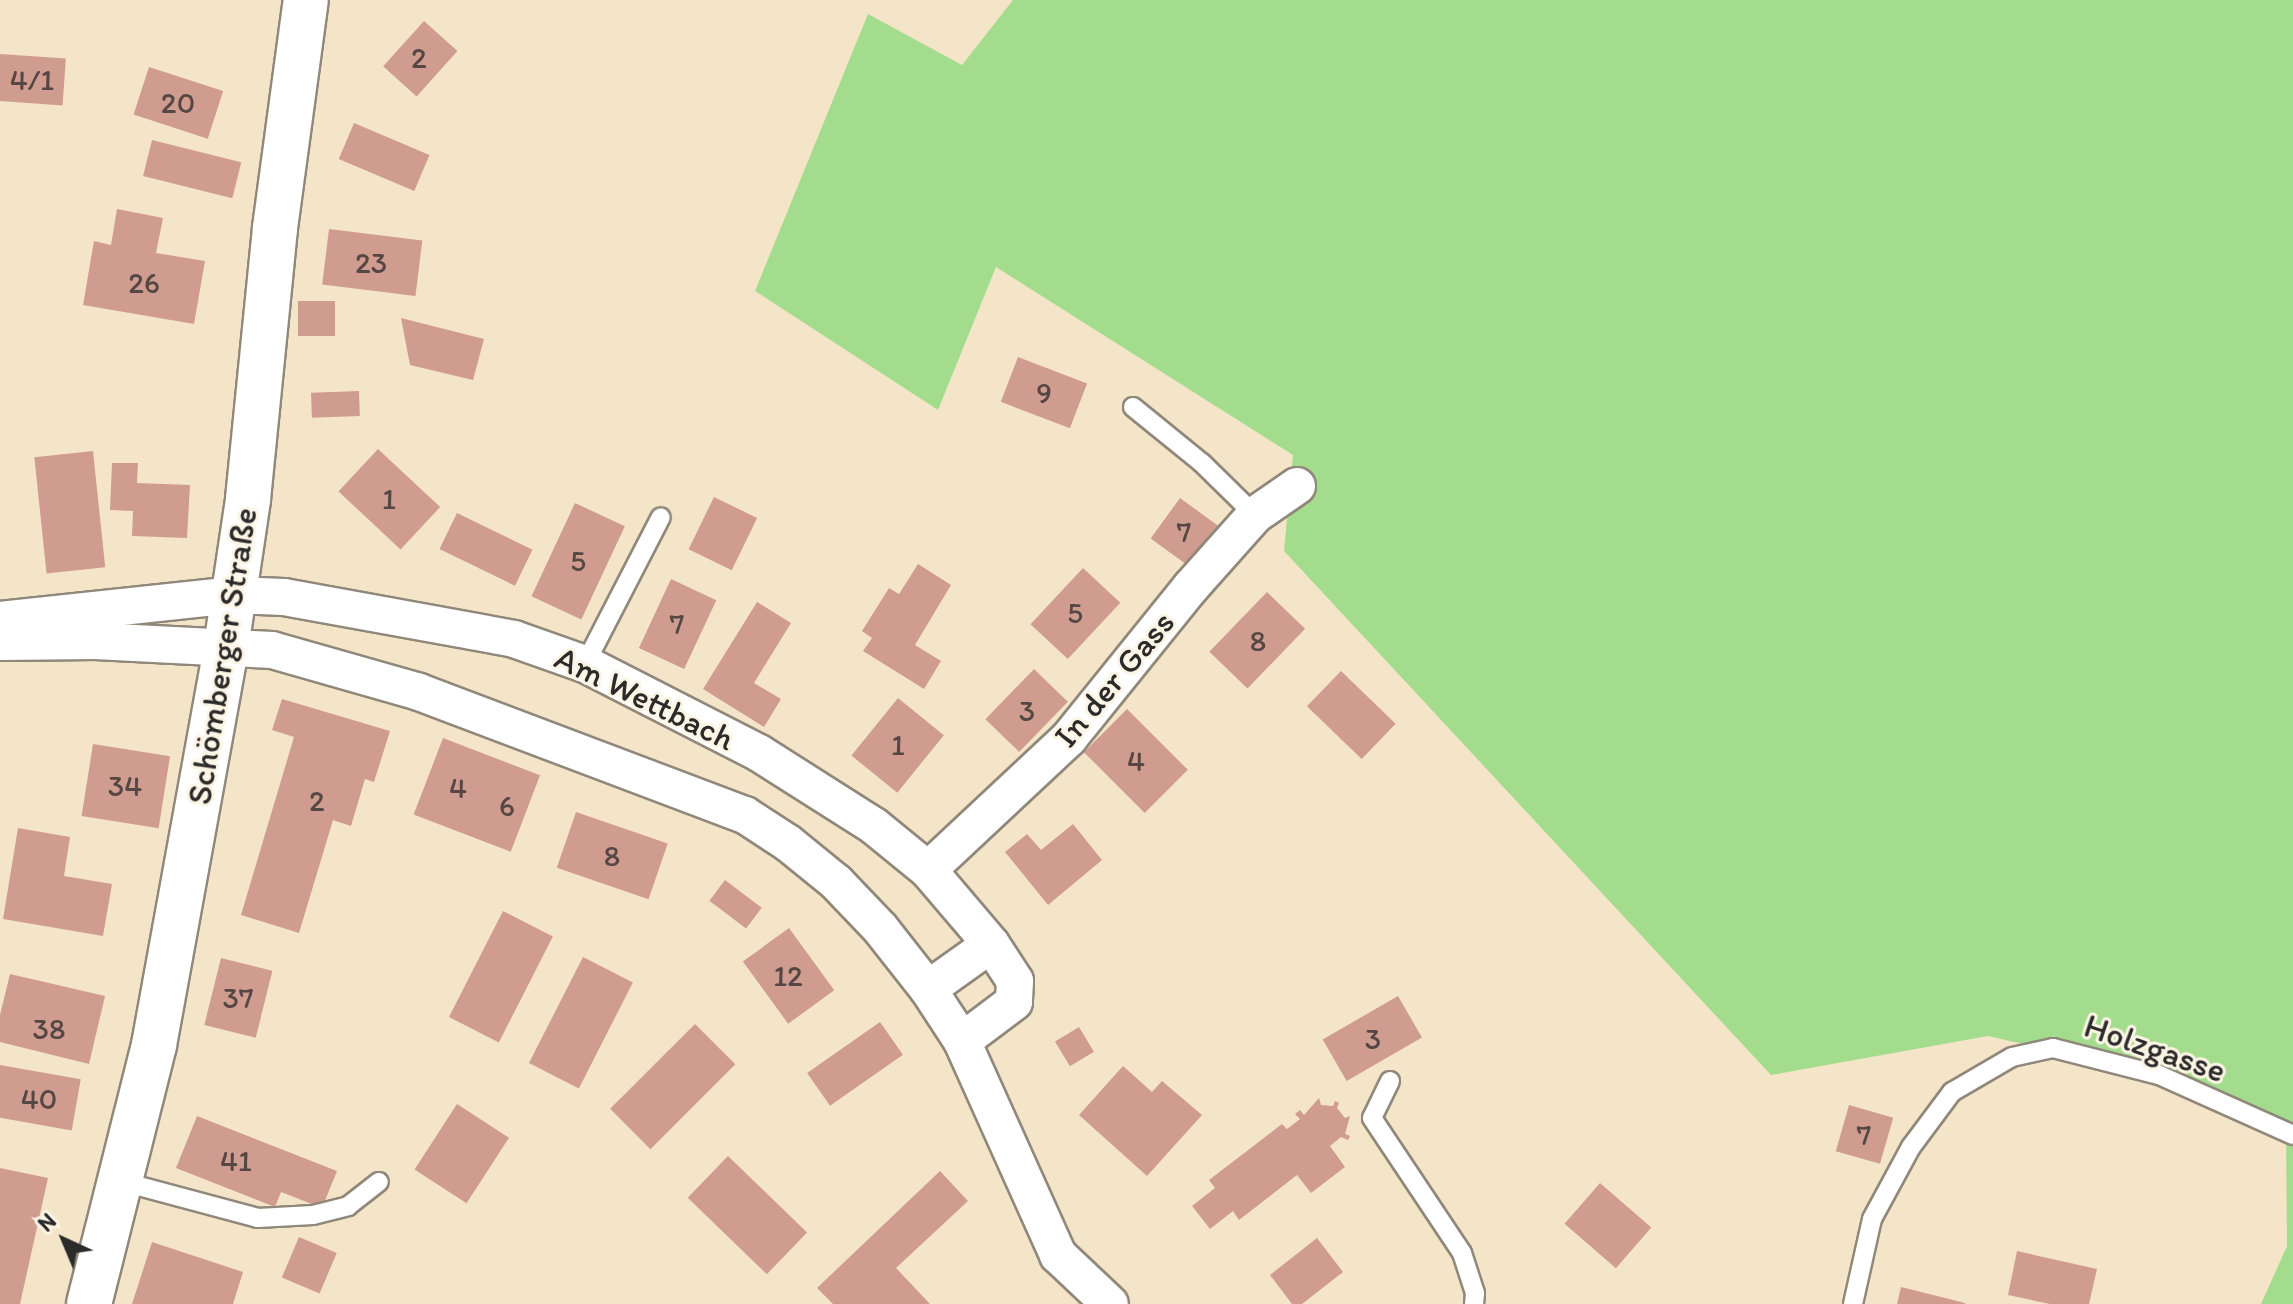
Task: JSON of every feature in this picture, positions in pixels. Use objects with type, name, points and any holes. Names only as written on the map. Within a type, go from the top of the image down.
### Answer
[{"type":"main road","name":"Schömberger Straße","points":[[89,1304],[154,1045],[226,647],[248,499],[275,228],[306,0]]},
{"type":"street","name":"In der Gass","points":[[928,870],[1069,738],[1190,588],[1255,515],[1297,486]]},
{"type":"street","name":"Am Wettbach","points":[[0,620],[233,595],[284,597],[318,606],[514,639],[585,664],[759,753],[874,826],[928,870],[991,944],[1015,981],[1014,1002],[962,1041]]},
{"type":"street","name":"Am Wettbach","points":[[0,642],[95,641],[272,650],[419,692],[745,815],[788,843],[836,882],[880,928],[928,989],[962,1041],[1058,1255],[1110,1304]]},
{"type":"street","points":[[928,989],[991,944]]},
{"type":"lane","points":[[1133,407],[1202,463],[1255,515]]},
{"type":"lane","points":[[585,664],[661,517]]},
{"type":"lane","name":"Holzgasse","points":[[1853,1304],[1872,1219],[1911,1147],[1952,1092],[2012,1057],[2053,1048],[2159,1075],[2293,1135]]},
{"type":"lane","points":[[1390,1081],[1372,1118],[1462,1253],[1475,1293],[1474,1304]]},
{"type":"lane","points":[[120,1181],[258,1218],[313,1215],[348,1206],[379,1182]]},
{"type":"green space","points":[[1013,0],[2293,0],[2293,1304],[2261,1304],[2287,1246],[2286,1132],[2159,1075],[1988,1036],[1771,1075],[1284,551],[1293,455],[996,267],[938,410],[755,291],[868,14],[962,65]]},
{"type":"building","points":[[424,21],[457,51],[417,96],[383,66]]},
{"type":"building","points":[[0,54],[66,59],[63,105],[0,101]]},
{"type":"building","points":[[149,67],[223,91],[208,139],[134,115]]},
{"type":"building","points":[[354,123],[429,155],[414,191],[339,159]]},
{"type":"building","points":[[152,140],[241,162],[232,198],[143,176]]},
{"type":"building","points":[[117,209],[163,218],[156,253],[205,261],[194,324],[83,305],[94,241],[111,245]]},
{"type":"building","points":[[329,229],[422,240],[415,296],[322,285]]},
{"type":"building","points":[[298,301],[335,301],[335,336],[298,336]]},
{"type":"building","points":[[401,318],[484,339],[473,380],[410,365]]},
{"type":"building","points":[[1018,357],[1087,384],[1070,428],[1001,402]]},
{"type":"building","points":[[359,391],[360,416],[312,418],[311,393]]},
{"type":"building","points":[[378,449],[440,507],[401,549],[338,491]]},
{"type":"building","points":[[93,451],[105,567],[47,574],[34,457]]},
{"type":"building","points":[[112,463],[138,463],[137,483],[190,485],[187,538],[132,536],[133,511],[110,510]]},
{"type":"building","points":[[714,497],[757,518],[732,570],[689,549]]},
{"type":"building","points":[[1180,498],[1218,526],[1189,566],[1151,538]]},
{"type":"building","points":[[575,503],[625,526],[581,620],[531,596]]},
{"type":"building","points":[[457,513],[532,550],[515,586],[439,549]]},
{"type":"building","points":[[918,564],[951,585],[915,645],[941,661],[924,689],[863,651],[872,638],[862,631],[889,588],[899,594]]},
{"type":"building","points":[[1083,568],[1120,603],[1068,659],[1030,624]]},
{"type":"building","points":[[671,579],[716,600],[684,669],[639,648]]},
{"type":"building","points":[[1267,592],[1305,629],[1247,689],[1209,652]]},
{"type":"building","points":[[757,602],[791,623],[754,683],[781,699],[764,727],[703,689]]},
{"type":"building","points":[[1034,669],[1068,702],[1019,752],[985,719]]},
{"type":"building","points":[[1341,671],[1396,724],[1362,759],[1307,706]]},
{"type":"building","points":[[898,698],[944,735],[897,793],[851,756]]},
{"type":"building","points":[[282,699],[390,731],[374,782],[365,779],[351,826],[333,820],[299,933],[241,915],[294,737],[272,730]]},
{"type":"building","points":[[1127,709],[1188,770],[1145,813],[1084,752]]},
{"type":"building","points":[[443,738],[540,775],[511,852],[414,815]]},
{"type":"building","points":[[93,744],[170,756],[159,828],[82,816]]},
{"type":"building","points":[[576,812],[668,844],[649,899],[557,868]]},
{"type":"building","points":[[1073,824],[1102,860],[1048,905],[1005,852],[1027,834],[1041,850]]},
{"type":"building","points":[[18,828],[70,837],[64,876],[112,884],[103,936],[3,919]]},
{"type":"building","points":[[725,880],[762,908],[746,928],[709,901]]},
{"type":"building","points":[[503,911],[553,936],[499,1042],[449,1017]]},
{"type":"building","points":[[789,928],[834,990],[788,1024],[743,962]]},
{"type":"building","points":[[583,957],[633,982],[579,1088],[529,1063]]},
{"type":"building","points":[[221,958],[272,971],[256,1038],[204,1025]]},
{"type":"building","points":[[10,974],[105,996],[89,1064],[0,1042],[0,1015]]},
{"type":"building","points":[[1398,996],[1422,1038],[1347,1081],[1323,1040]]},
{"type":"building","points":[[880,1022],[903,1055],[830,1106],[807,1073]]},
{"type":"building","points":[[695,1024],[735,1064],[650,1149],[610,1109]]},
{"type":"building","points":[[1079,1027],[1094,1052],[1070,1066],[1055,1041]]},
{"type":"building","points":[[0,1065],[81,1079],[72,1130],[0,1118]]},
{"type":"building","points":[[1123,1066],[1152,1092],[1162,1081],[1202,1115],[1147,1176],[1079,1115]]},
{"type":"building","points":[[1319,1098],[1321,1105],[1333,1106],[1335,1101],[1339,1103],[1337,1108],[1345,1118],[1350,1116],[1345,1134],[1350,1136],[1348,1140],[1341,1137],[1330,1146],[1345,1167],[1311,1193],[1297,1175],[1239,1220],[1233,1211],[1210,1229],[1192,1206],[1215,1188],[1209,1180],[1282,1124],[1287,1129],[1300,1119],[1295,1114],[1300,1110],[1304,1115]]},
{"type":"building","points":[[457,1104],[509,1138],[467,1203],[415,1169]]},
{"type":"building","points":[[1849,1105],[1893,1118],[1880,1164],[1836,1151]]},
{"type":"building","points":[[197,1116],[337,1171],[322,1208],[281,1192],[275,1207],[176,1168]]},
{"type":"building","points":[[728,1156],[807,1232],[767,1274],[688,1198]]},
{"type":"building","points":[[0,1168],[48,1178],[20,1304],[0,1304]]},
{"type":"building","points":[[940,1171],[968,1201],[896,1268],[930,1304],[833,1304],[817,1288]]},
{"type":"building","points":[[1600,1183],[1651,1228],[1616,1268],[1565,1224]]},
{"type":"building","points":[[299,1237],[337,1253],[320,1294],[282,1278]]},
{"type":"building","points":[[1317,1238],[1343,1272],[1302,1304],[1292,1304],[1270,1275]]},
{"type":"building","points":[[152,1242],[243,1272],[233,1304],[132,1304]]},
{"type":"building","points":[[2017,1251],[2097,1269],[2089,1304],[2050,1304],[2008,1295]]},
{"type":"building","points":[[1901,1287],[1965,1303],[1965,1304],[1897,1304]]}]
